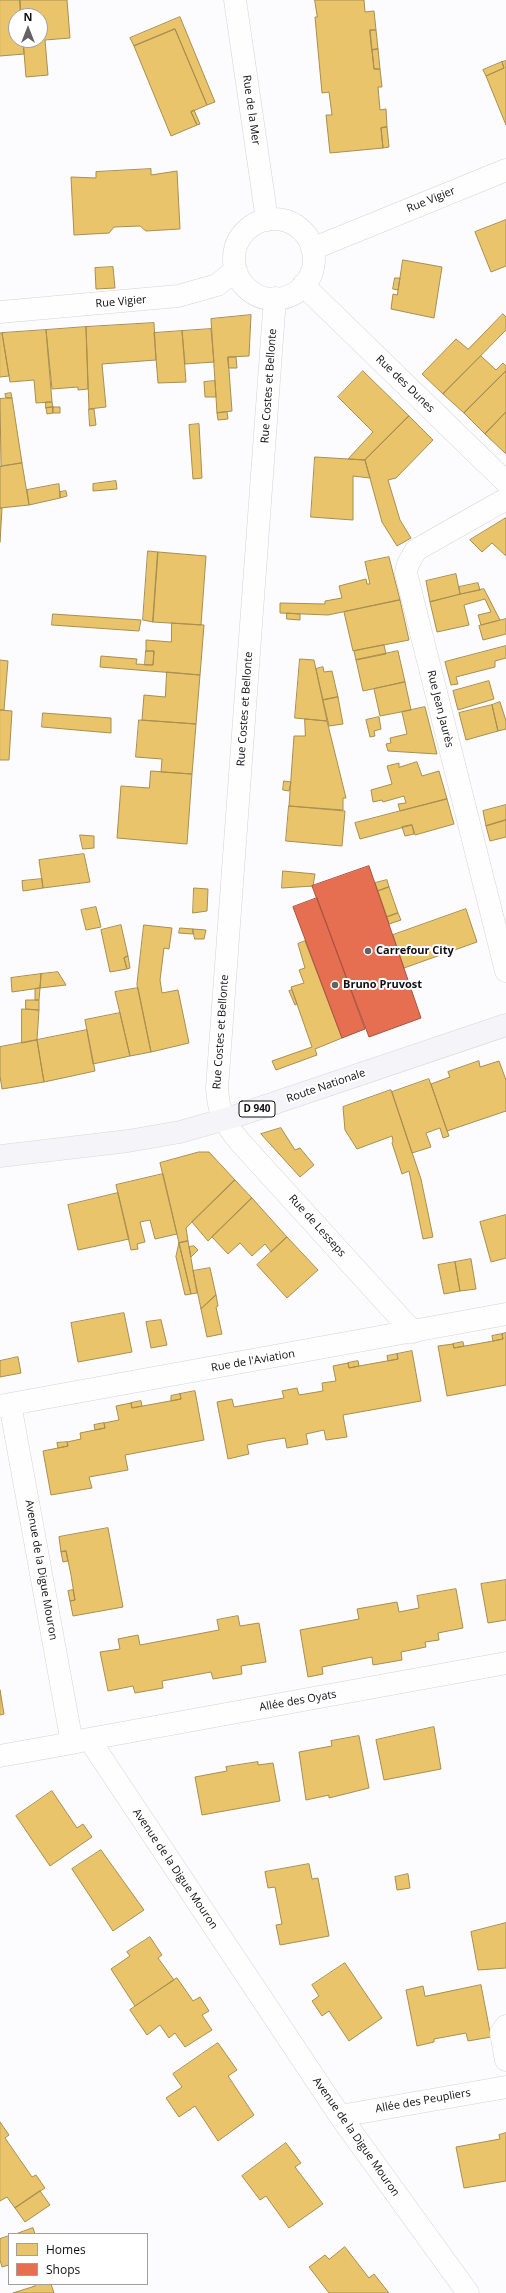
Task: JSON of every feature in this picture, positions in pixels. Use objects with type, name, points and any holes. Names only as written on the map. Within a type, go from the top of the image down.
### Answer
[{"type":"main road","name":"Route Nationale","points":[[0,1156],[153,1138],[223,1120],[506,1026]]},
{"type":"street","name":"Rue de la Mer","points":[[235,0],[267,220]]},
{"type":"street","name":"Rue Vigier","points":[[312,249],[506,170]]},
{"type":"street","points":[[267,220],[285,221],[296,226],[304,233],[312,249],[312,268],[304,285],[294,293],[275,298],[264,297],[253,293],[241,281],[236,270],[234,254],[240,238],[252,226],[267,220]]},
{"type":"street","name":"Rue Vigier","points":[[0,312],[178,296],[217,285],[236,270]]},
{"type":"street","name":"Rue des Dunes","points":[[304,285],[506,482]]},
{"type":"street","name":"Rue Costes et Bellonte","points":[[223,1120],[217,1088],[275,298]]},
{"type":"street","name":"Rue Jean Jaurès","points":[[506,499],[416,550],[408,564],[406,573],[506,971]]},
{"type":"street","name":"Rue de Lesseps","points":[[223,1120],[240,1142],[413,1332]]},
{"type":"street","name":"Rue de l'Aviation","points":[[5,1405],[506,1314]]},
{"type":"street","name":"Avenue de la Digue Mouron","points":[[5,1405],[81,1741],[340,2116],[468,2293]]},
{"type":"street","name":"Allée des Oyats","points":[[0,1756],[506,1663]]},
{"type":"street","points":[[506,2026],[501,2033],[506,2060]]},
{"type":"street","name":"Allée des Peupliers","points":[[340,2116],[506,2087]]},
{"type":"building: Homes","points":[[0,0],[20,0],[20,8],[8,8],[8,48],[24,48],[24,54],[0,56]]},
{"type":"building: Homes","points":[[20,0],[67,0],[70,38],[48,40],[48,8],[20,8]]},
{"type":"building: Homes","points":[[315,0],[364,0],[365,12],[374,11],[376,30],[370,30],[374,69],[380,69],[382,87],[378,87],[380,110],[386,109],[387,127],[381,128],[383,148],[330,153],[326,115],[332,115],[329,92],[322,93],[315,17],[317,17]]},
{"type":"building: Homes","points":[[180,17],[215,102],[207,105],[175,29],[134,46],[130,38]]},
{"type":"building: Homes","points":[[175,29],[207,105],[191,112],[197,125],[171,136],[134,46]]},
{"type":"building: Homes","points":[[370,30],[376,30],[378,49],[372,50]]},
{"type":"building: Homes","points":[[24,48],[46,48],[48,75],[26,77]]},
{"type":"building: Homes","points":[[378,49],[380,69],[374,69],[372,50]]},
{"type":"building: Homes","points":[[506,61],[506,125],[486,76],[504,68],[502,62]]},
{"type":"building: Homes","points":[[502,62],[504,68],[486,76],[483,70]]},
{"type":"building: Homes","points":[[194,110],[200,124],[197,125],[191,112]]},
{"type":"building: Homes","points":[[387,127],[389,147],[383,148],[381,128]]},
{"type":"building: Homes","points":[[151,169],[151,175],[177,171],[180,229],[146,231],[140,226],[114,227],[109,233],[74,235],[71,177],[96,178],[96,172]]},
{"type":"building: Homes","points":[[506,220],[506,266],[491,272],[475,232]]},
{"type":"building: Homes","points":[[403,260],[442,267],[434,318],[391,309],[393,294],[397,295]]},
{"type":"building: Homes","points":[[113,267],[115,288],[96,289],[95,268]]},
{"type":"building: Homes","points":[[395,278],[400,278],[398,290],[393,289]]},
{"type":"building: Homes","points":[[503,314],[506,317],[506,330],[443,394],[422,374],[456,339],[468,349]]},
{"type":"building: Homes","points":[[251,315],[249,356],[228,357],[232,411],[217,413],[211,319]]},
{"type":"building: Homes","points":[[154,323],[156,360],[102,364],[106,407],[89,409],[86,327]]},
{"type":"building: Homes","points":[[86,327],[88,389],[78,390],[78,387],[52,389],[46,330]]},
{"type":"building: Homes","points":[[211,329],[214,362],[185,364],[182,331]]},
{"type":"building: Homes","points":[[46,330],[52,402],[36,403],[34,380],[10,382],[2,333]]},
{"type":"building: Homes","points":[[182,331],[186,382],[158,383],[154,333]]},
{"type":"building: Homes","points":[[0,333],[2,333],[9,376],[0,377]]},
{"type":"building: Homes","points":[[481,356],[496,370],[503,363],[506,366],[506,371],[464,413],[443,394]]},
{"type":"building: Homes","points":[[228,357],[236,357],[237,368],[229,368]]},
{"type":"building: Homes","points":[[363,371],[409,416],[365,460],[348,459],[373,432],[338,397]]},
{"type":"building: Homes","points":[[506,371],[506,412],[485,434],[464,413]]},
{"type":"building: Homes","points":[[215,381],[216,397],[205,397],[204,382]]},
{"type":"building: Homes","points":[[11,393],[12,398],[6,398],[5,394]]},
{"type":"building: Homes","points":[[12,398],[22,463],[1,466],[0,399]]},
{"type":"building: Homes","points":[[46,402],[52,402],[53,407],[46,408]]},
{"type":"building: Homes","points":[[53,407],[60,407],[60,413],[53,413]]},
{"type":"building: Homes","points":[[53,407],[53,413],[47,414],[46,408]]},
{"type":"building: Homes","points":[[89,409],[94,409],[96,425],[90,426]]},
{"type":"building: Homes","points":[[227,412],[228,419],[218,420],[217,413]]},
{"type":"building: Homes","points":[[506,412],[506,454],[485,434]]},
{"type":"building: Homes","points":[[409,416],[433,440],[396,478],[388,480],[400,520],[411,538],[397,546],[382,522],[365,460]]},
{"type":"building: Homes","points":[[199,424],[202,478],[193,479],[189,425]]},
{"type":"building: Homes","points":[[315,457],[365,460],[370,478],[353,476],[353,520],[311,517]]},
{"type":"building: Homes","points":[[22,463],[29,505],[0,508],[0,467]]},
{"type":"building: Homes","points":[[116,481],[117,489],[93,491],[93,484]]},
{"type":"building: Homes","points":[[59,484],[60,498],[29,505],[27,490]]},
{"type":"building: Homes","points":[[66,491],[67,496],[60,498],[60,492]]},
{"type":"building: Homes","points":[[0,508],[2,508],[0,542]]},
{"type":"building: Homes","points":[[506,518],[506,556],[492,543],[482,552],[470,540]]},
{"type":"building: Homes","points":[[148,551],[158,552],[153,622],[143,620]]},
{"type":"building: Homes","points":[[158,552],[206,556],[201,625],[153,622]]},
{"type":"building: Homes","points":[[389,557],[400,600],[328,615],[280,613],[280,603],[325,604],[325,601],[342,598],[339,586],[366,579],[367,584],[370,584],[365,562]]},
{"type":"building: Homes","points":[[456,574],[460,594],[430,602],[426,581]]},
{"type":"building: Homes","points":[[478,583],[480,590],[460,594],[459,587]]},
{"type":"building: Homes","points":[[484,589],[500,620],[481,625],[478,615],[491,612],[485,599],[464,605],[469,625],[437,632],[430,602]]},
{"type":"building: Homes","points":[[400,600],[409,640],[353,651],[344,612]]},
{"type":"building: Homes","points":[[287,613],[300,614],[300,620],[287,619]]},
{"type":"building: Homes","points":[[53,614],[141,620],[139,631],[52,625]]},
{"type":"building: Homes","points":[[506,619],[506,634],[483,640],[479,626]]},
{"type":"building: Homes","points":[[172,623],[204,625],[200,675],[100,667],[101,656],[137,659],[136,664],[153,665],[154,651],[146,651],[146,640],[171,642]]},
{"type":"building: Homes","points":[[384,645],[386,654],[356,660],[354,651]]},
{"type":"building: Homes","points":[[506,646],[506,658],[495,661],[495,667],[456,677],[458,684],[451,685],[445,662]]},
{"type":"building: Homes","points":[[146,651],[154,651],[153,665],[145,665]]},
{"type":"building: Homes","points":[[398,651],[405,682],[363,691],[356,660]]},
{"type":"building: Homes","points":[[300,659],[314,660],[327,721],[295,718]]},
{"type":"building: Homes","points":[[0,660],[8,661],[4,710],[0,710]]},
{"type":"building: Homes","points":[[323,667],[324,672],[332,671],[338,697],[323,700],[316,669]]},
{"type":"building: Homes","points":[[167,672],[200,675],[196,724],[142,720],[144,695],[165,697]]},
{"type":"building: Homes","points":[[489,681],[494,699],[458,710],[453,691]]},
{"type":"building: Homes","points":[[405,682],[411,710],[380,716],[374,689]]},
{"type":"building: Homes","points":[[338,697],[343,724],[329,726],[323,700]]},
{"type":"building: Homes","points":[[500,702],[506,721],[506,729],[498,731],[492,705]]},
{"type":"building: Homes","points":[[492,705],[498,731],[466,740],[459,713]]},
{"type":"building: Homes","points":[[425,707],[437,754],[388,751],[386,744],[391,743],[390,738],[407,734],[402,712]]},
{"type":"building: Homes","points":[[0,710],[12,711],[9,760],[0,760]]},
{"type":"building: Homes","points":[[43,713],[111,718],[111,733],[42,727]]},
{"type":"building: Homes","points":[[379,717],[381,729],[374,731],[375,736],[370,737],[366,720]]},
{"type":"building: Homes","points":[[305,719],[327,721],[346,798],[343,798],[343,810],[289,806],[294,736],[305,736]]},
{"type":"building: Homes","points":[[139,720],[196,724],[192,774],[161,772],[162,759],[136,757]]},
{"type":"building: Homes","points":[[417,762],[422,776],[439,771],[447,799],[400,811],[398,804],[406,803],[404,796],[383,802],[382,800],[373,802],[371,790],[392,784],[387,766],[399,763],[399,767]]},
{"type":"building: Homes","points":[[151,771],[192,774],[187,844],[117,838],[121,786],[149,788]]},
{"type":"building: Homes","points":[[284,781],[291,782],[289,791],[283,790]]},
{"type":"building: Homes","points":[[447,799],[454,824],[415,835],[412,825],[360,839],[355,823]]},
{"type":"building: Homes","points":[[506,805],[506,820],[486,826],[483,811]]},
{"type":"building: Homes","points":[[289,806],[345,811],[342,846],[286,841]]},
{"type":"building: Homes","points":[[506,820],[506,837],[490,841],[486,826]]},
{"type":"building: Homes","points":[[412,825],[414,834],[405,836],[402,827]]},
{"type":"building: Homes","points":[[80,835],[94,836],[94,848],[83,849]]},
{"type":"building: Homes","points":[[84,854],[90,882],[43,888],[39,860]]},
{"type":"building: Homes","points":[[283,871],[315,874],[313,886],[282,888]]},
{"type":"building: Homes","points":[[42,879],[43,888],[23,891],[22,881]]},
{"type":"building: Homes","points":[[387,880],[389,887],[378,891],[375,883]]},
{"type":"building: Homes","points":[[389,887],[398,913],[387,917],[378,891]]},
{"type":"building: Homes","points":[[194,888],[208,889],[207,911],[193,913]]},
{"type":"building: Homes","points":[[96,907],[101,927],[86,930],[81,910]]},
{"type":"building: Homes","points":[[466,909],[477,942],[404,968],[393,935]]},
{"type":"building: Homes","points":[[398,913],[401,920],[389,924],[387,917]]},
{"type":"building: Homes","points":[[121,925],[128,956],[124,958],[127,969],[110,972],[101,930]]},
{"type":"building: Homes","points":[[144,925],[172,928],[169,949],[164,948],[160,980],[162,993],[178,990],[189,1043],[151,1052],[137,985]]},
{"type":"building: Homes","points":[[180,928],[193,929],[193,934],[179,933]]},
{"type":"building: Homes","points":[[193,929],[206,930],[204,939],[195,939]]},
{"type":"building: Homes","points":[[305,941],[342,1038],[315,1049],[317,1055],[276,1070],[272,1061],[312,1047],[291,987],[304,983],[299,970],[305,968],[298,944]]},
{"type":"building: Homes","points":[[128,956],[130,968],[127,969],[124,958]]},
{"type":"building: Homes","points":[[58,972],[66,985],[40,988],[41,974]]},
{"type":"building: Homes","points":[[41,974],[40,988],[12,992],[11,978]]},
{"type":"building: Homes","points":[[40,988],[39,1000],[35,1000],[35,989]]},
{"type":"building: Homes","points":[[138,988],[151,1052],[130,1056],[115,992]]},
{"type":"building: Homes","points":[[292,990],[297,1004],[295,1005],[289,991]]},
{"type":"building: Homes","points":[[26,1000],[39,1000],[39,1010],[26,1009]]},
{"type":"building: Homes","points":[[22,1009],[39,1010],[37,1040],[22,1043]]},
{"type":"building: Homes","points":[[120,1013],[130,1056],[93,1064],[85,1020]]},
{"type":"building: Homes","points":[[87,1030],[95,1071],[44,1082],[37,1040]]},
{"type":"building: Homes","points":[[37,1040],[44,1082],[2,1089],[0,1076],[0,1047]]},
{"type":"building: Homes","points":[[479,1061],[480,1067],[499,1061],[506,1080],[506,1111],[447,1131],[431,1084],[450,1077],[448,1072]]},
{"type":"building: Homes","points":[[429,1079],[449,1136],[443,1138],[440,1128],[426,1133],[431,1147],[412,1153],[392,1092]]},
{"type":"building: Homes","points":[[391,1090],[421,1179],[433,1237],[423,1239],[409,1171],[402,1174],[392,1143],[392,1136],[357,1149],[345,1130],[343,1107]]},
{"type":"building: Homes","points":[[281,1128],[295,1150],[300,1148],[314,1165],[300,1177],[261,1134]]},
{"type":"building: Homes","points":[[199,1152],[209,1152],[235,1180],[186,1228],[188,1241],[179,1243],[160,1163]]},
{"type":"building: Homes","points":[[163,1174],[177,1234],[155,1239],[150,1220],[140,1222],[145,1242],[137,1244],[138,1249],[131,1250],[116,1185]]},
{"type":"building: Homes","points":[[235,1180],[252,1198],[208,1241],[192,1222]]},
{"type":"building: Homes","points":[[118,1193],[129,1239],[78,1250],[68,1205]]},
{"type":"building: Homes","points":[[252,1198],[287,1237],[271,1252],[265,1244],[252,1256],[240,1243],[228,1254],[212,1237]]},
{"type":"building: Homes","points":[[506,1215],[506,1258],[491,1262],[480,1222]]},
{"type":"building: Homes","points":[[287,1237],[318,1270],[287,1298],[257,1265]]},
{"type":"building: Homes","points":[[188,1241],[197,1293],[191,1294],[179,1243]]},
{"type":"building: Homes","points":[[179,1243],[191,1294],[185,1295],[176,1257]]},
{"type":"building: Homes","points":[[194,1246],[198,1250],[191,1257],[189,1247]]},
{"type":"building: Homes","points":[[471,1259],[476,1289],[460,1291],[455,1262]]},
{"type":"building: Homes","points":[[455,1262],[460,1291],[444,1294],[438,1265]]},
{"type":"building: Homes","points":[[210,1268],[216,1295],[201,1309],[193,1271]]},
{"type":"building: Homes","points":[[216,1295],[218,1306],[216,1307],[222,1334],[207,1337],[201,1309]]},
{"type":"building: Homes","points":[[124,1313],[132,1352],[78,1362],[71,1323]]},
{"type":"building: Homes","points":[[161,1320],[167,1345],[151,1348],[146,1322]]},
{"type":"building: Homes","points":[[506,1333],[506,1385],[447,1396],[438,1346],[453,1344],[454,1348],[493,1341],[503,1339],[502,1334]]},
{"type":"building: Homes","points":[[502,1334],[503,1339],[493,1341],[492,1336]]},
{"type":"building: Homes","points":[[463,1342],[464,1346],[454,1348],[453,1344]]},
{"type":"building: Homes","points":[[412,1351],[421,1401],[343,1415],[347,1437],[326,1440],[324,1430],[306,1434],[308,1444],[287,1448],[285,1438],[266,1441],[247,1445],[249,1454],[228,1459],[217,1402],[232,1399],[234,1407],[284,1398],[282,1391],[297,1388],[299,1395],[323,1391],[322,1383],[336,1381],[333,1366],[348,1363],[349,1368],[398,1359],[397,1354]]},
{"type":"building: Homes","points":[[397,1354],[398,1359],[388,1361],[387,1356]]},
{"type":"building: Homes","points":[[18,1357],[21,1373],[0,1377],[0,1361]]},
{"type":"building: Homes","points":[[358,1361],[359,1366],[349,1368],[348,1363]]},
{"type":"building: Homes","points":[[195,1391],[204,1440],[125,1455],[128,1470],[89,1477],[92,1488],[51,1495],[43,1451],[68,1446],[67,1442],[81,1439],[80,1433],[105,1428],[104,1423],[119,1420],[116,1406],[131,1403],[132,1408],[181,1399],[180,1394]]},
{"type":"building: Homes","points":[[180,1394],[181,1399],[171,1401],[171,1396]]},
{"type":"building: Homes","points":[[141,1401],[142,1406],[132,1408],[131,1403]]},
{"type":"building: Homes","points":[[104,1423],[105,1428],[95,1430],[94,1425]]},
{"type":"building: Homes","points":[[67,1442],[68,1446],[58,1448],[57,1443]]},
{"type":"building: Homes","points":[[108,1528],[123,1607],[73,1616],[70,1601],[75,1600],[71,1575],[66,1551],[61,1552],[59,1537]]},
{"type":"building: Homes","points":[[66,1551],[68,1561],[63,1562],[61,1552]]},
{"type":"building: Homes","points":[[506,1580],[506,1620],[488,1623],[481,1584]]},
{"type":"building: Homes","points":[[456,1589],[463,1628],[438,1633],[439,1640],[425,1642],[426,1647],[401,1652],[402,1660],[373,1665],[372,1657],[322,1667],[323,1674],[308,1677],[300,1630],[359,1619],[357,1609],[397,1602],[399,1612],[419,1608],[417,1596]]},
{"type":"building: Homes","points":[[73,1590],[75,1600],[70,1601],[68,1591]]},
{"type":"building: Homes","points":[[238,1616],[240,1626],[259,1623],[266,1662],[241,1666],[242,1674],[213,1679],[211,1672],[162,1681],[163,1688],[135,1693],[133,1686],[108,1691],[100,1652],[120,1649],[118,1639],[138,1635],[140,1645],[219,1630],[217,1620]]},
{"type":"building: Homes","points":[[0,1690],[4,1714],[0,1715]]},
{"type":"building: Homes","points":[[434,1727],[441,1769],[384,1780],[376,1740]]},
{"type":"building: Homes","points":[[359,1736],[369,1788],[329,1798],[329,1795],[306,1800],[299,1752],[332,1746],[331,1741]]},
{"type":"building: Homes","points":[[258,1762],[258,1765],[273,1763],[280,1801],[202,1815],[195,1777],[227,1771],[226,1767]]},
{"type":"building: Homes","points":[[52,1791],[77,1828],[83,1824],[92,1837],[50,1866],[16,1816]]},
{"type":"building: Homes","points":[[101,1850],[144,1910],[113,1931],[72,1869]]},
{"type":"building: Homes","points":[[309,1864],[312,1879],[318,1878],[329,1936],[280,1945],[276,1925],[282,1924],[275,1887],[268,1888],[265,1872]]},
{"type":"building: Homes","points":[[408,1874],[410,1888],[397,1890],[395,1877]]},
{"type":"building: Homes","points":[[506,1923],[506,1968],[478,1970],[471,1932]]},
{"type":"building: Homes","points":[[150,1937],[162,1955],[158,1958],[174,1980],[135,2006],[111,1969],[130,1956],[127,1952]]},
{"type":"building: Homes","points":[[345,1963],[382,2018],[349,2041],[329,2011],[322,2016],[312,2001],[319,1996],[312,1985]]},
{"type":"building: Homes","points":[[177,1978],[193,2001],[200,1997],[209,2011],[202,2015],[212,2030],[185,2047],[175,2033],[169,2038],[160,2025],[147,2035],[130,2010]]},
{"type":"building: Homes","points":[[481,1985],[491,2037],[468,2041],[466,2033],[434,2039],[434,2042],[417,2046],[406,1990],[423,1986],[425,1996]]},
{"type":"building: Homes","points":[[218,2043],[237,2070],[228,2076],[254,2115],[218,2141],[195,2106],[179,2117],[166,2098],[182,2087],[173,2074]]},
{"type":"building: Homes","points":[[0,2122],[9,2135],[5,2138],[32,2177],[36,2175],[45,2188],[15,2208],[7,2197],[0,2201]]},
{"type":"building: Homes","points":[[506,2133],[506,2181],[464,2188],[456,2147],[500,2139],[499,2135]]},
{"type":"building: Homes","points":[[286,2143],[301,2163],[295,2167],[323,2204],[289,2228],[266,2196],[260,2200],[242,2176]]},
{"type":"building: Homes","points":[[40,2191],[50,2205],[25,2222],[15,2208]]},
{"type":"building: Homes","points":[[33,2228],[35,2233],[19,2233]]},
{"type":"building: Homes","points":[[8,2236],[8,2265],[2,2267],[0,2260],[0,2239]]},
{"type":"building: Homes","points":[[345,2247],[369,2278],[374,2274],[389,2293],[329,2293],[309,2267],[325,2255],[329,2259]]},
{"type":"building: Homes","points":[[51,2285],[54,2293],[13,2293],[35,2286]]},
{"type":"building: Shops","name":"Carrefour City","points":[[369,866],[421,1018],[369,1037],[312,886]]},
{"type":"building: Shops","name":"Bruno Pruvost","points":[[317,898],[365,1029],[342,1038],[293,907]]},
{"type":"place","name":"Carrefour City","points":[[368,951]]},
{"type":"place","name":"Bruno Pruvost","points":[[335,985]]}]
